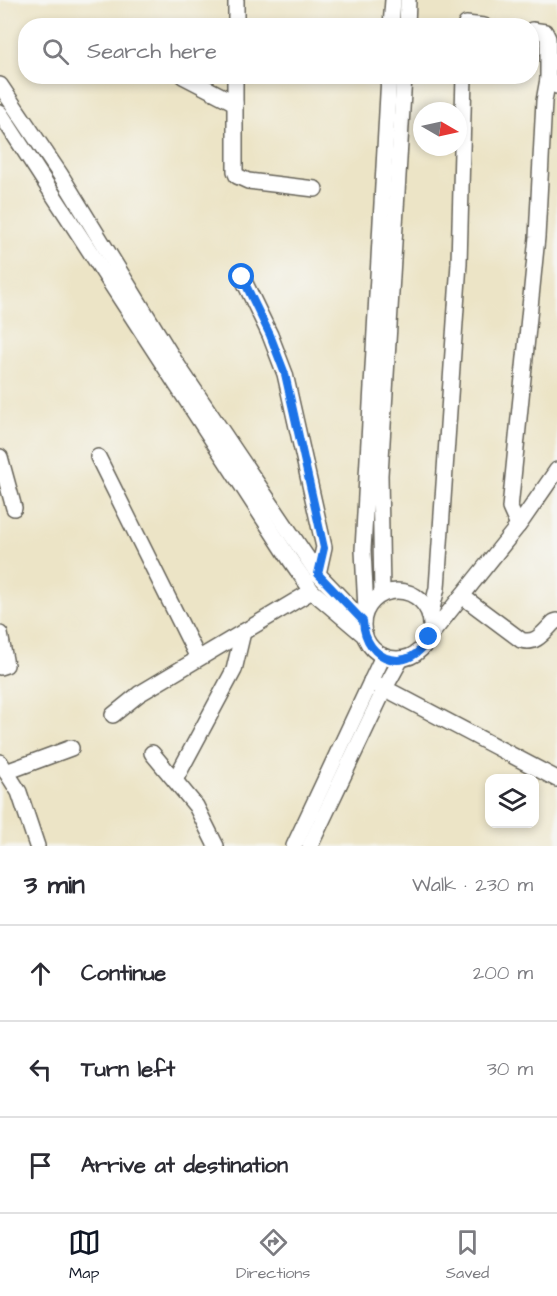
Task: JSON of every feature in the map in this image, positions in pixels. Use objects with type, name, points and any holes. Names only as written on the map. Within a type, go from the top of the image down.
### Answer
[{"type":"street","points":[[236,0],[236,18]]},
{"type":"street","points":[[392,18],[393,0]]},
{"type":"street","points":[[407,18],[408,0]]},
{"type":"street","points":[[518,526],[510,508],[537,237],[544,100],[552,82],[548,38],[545,32],[539,31]]},
{"type":"street","points":[[198,84],[235,103]]},
{"type":"street","points":[[235,84],[235,171],[237,176],[248,181],[315,189]]},
{"type":"street","points":[[389,84],[363,550],[365,623],[368,644],[375,652],[401,659],[418,653],[518,526],[557,470]]},
{"type":"street","points":[[382,594],[380,475],[404,84]]},
{"type":"street","points":[[430,617],[437,588],[459,263],[464,84]]},
{"type":"street","points":[[0,85],[71,206],[312,591],[365,623]]},
{"type":"street","points":[[0,113],[71,206],[318,574],[365,623]]},
{"type":"street","points":[[242,277],[270,335],[285,374],[324,548],[318,574]]},
{"type":"street","points":[[98,457],[198,658]]},
{"type":"street","points":[[0,458],[14,508]]},
{"type":"street","points":[[113,715],[139,694],[312,591]]},
{"type":"street","points":[[365,623],[373,601],[382,594],[404,591],[423,602],[432,623],[429,637]]},
{"type":"street","points":[[462,596],[526,642],[537,639],[557,621]]},
{"type":"street","points":[[175,780],[234,670],[243,632]]},
{"type":"street","points":[[0,634],[6,665],[0,667]]},
{"type":"street","points":[[294,846],[383,656]]},
{"type":"street","points":[[310,846],[401,659]]},
{"type":"street","points":[[370,681],[557,779]]},
{"type":"street","points":[[37,846],[19,792],[3,767],[71,748]]},
{"type":"street","points":[[152,753],[203,816],[216,846]]},
{"type":"route","points":[[242,277],[270,335],[285,374],[324,548],[318,574],[363,621],[363,633],[368,644],[385,658],[397,660],[408,658],[418,653],[426,645],[429,637]]}]
